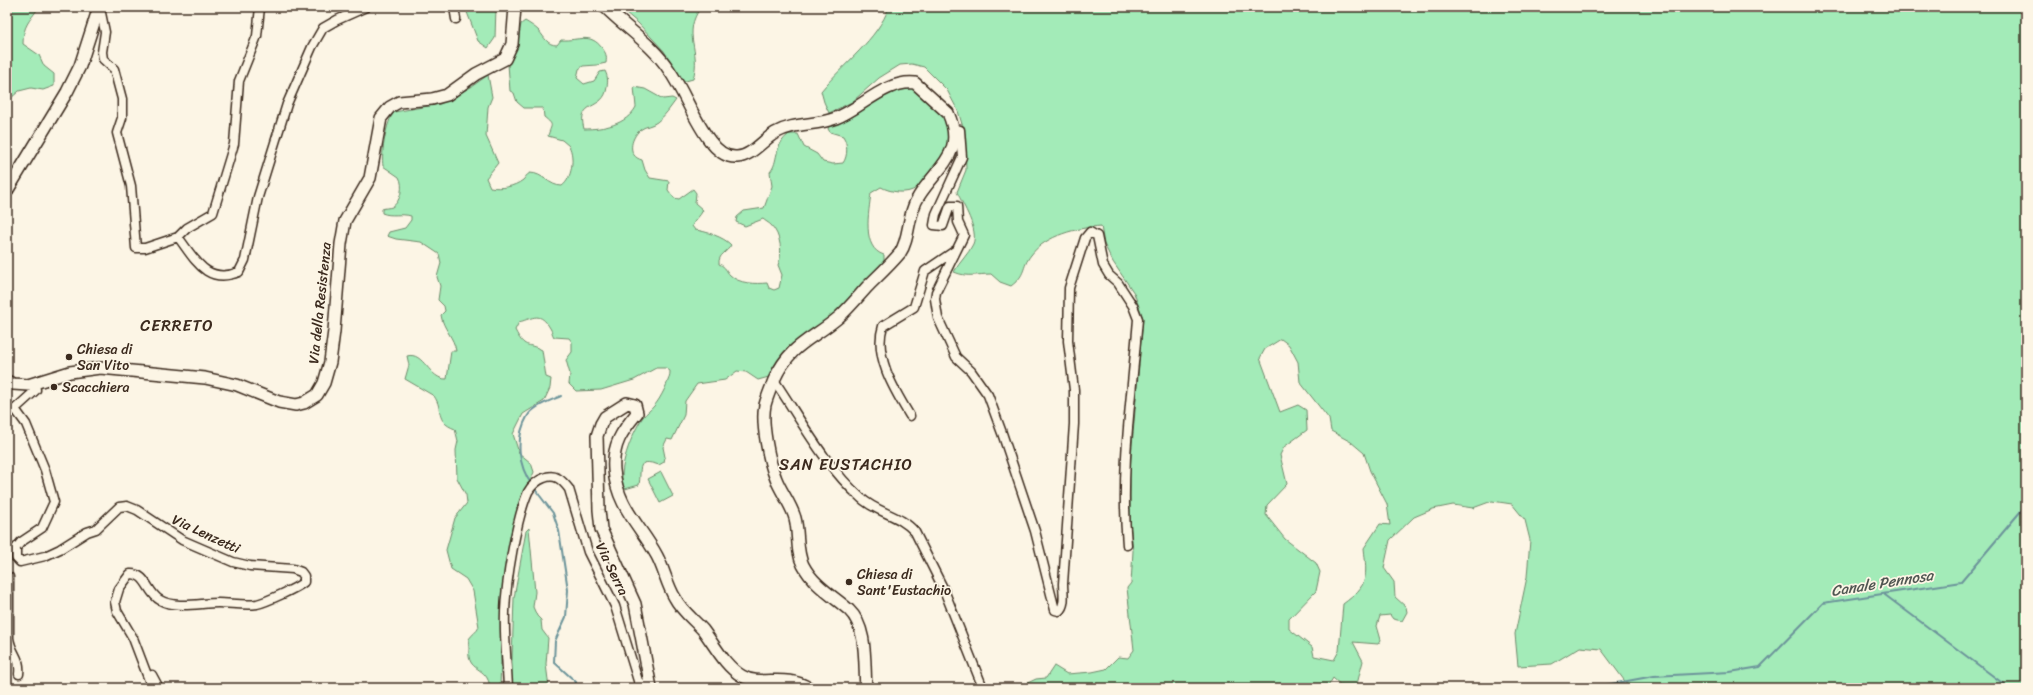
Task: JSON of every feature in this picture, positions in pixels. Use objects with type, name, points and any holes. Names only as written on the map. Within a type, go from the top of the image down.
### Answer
[{"type":"street","points":[[7,191],[67,92],[80,66],[99,7]]},
{"type":"street","points":[[99,7],[105,32],[102,59],[114,69],[122,99],[122,118],[117,133],[131,186],[136,248],[145,248],[178,236],[187,228],[213,213],[234,144],[239,81],[257,36],[260,7]]},
{"type":"street","points":[[178,236],[203,270],[213,274],[229,276],[239,272],[245,260],[258,197],[287,104],[312,47],[323,28],[366,7]]},
{"type":"street","points":[[454,7],[456,19]]},
{"type":"street","name":"Via della Resistenza","points":[[7,381],[13,384],[28,385],[70,372],[100,368],[205,378],[236,385],[279,402],[296,405],[304,403],[317,395],[324,383],[330,362],[341,244],[345,221],[370,178],[381,118],[390,107],[398,102],[432,99],[447,95],[476,74],[505,59],[512,44],[515,7]]},
{"type":"street","points":[[605,7],[648,46],[669,70],[699,126],[714,147],[724,154],[736,157],[746,155],[778,131],[836,118],[853,110],[886,89],[909,82],[915,82],[948,113],[954,129],[955,140],[952,154],[917,199],[912,211],[906,238],[900,252],[839,316],[785,359],[774,380],[765,406],[764,418],[776,479],[795,518],[802,564],[811,578],[822,590],[850,611],[857,623],[863,643],[866,688]]},
{"type":"street","points":[[954,129],[960,130],[962,157],[936,214],[934,225],[943,226],[950,206],[957,206],[958,222],[964,235],[959,249],[936,292],[935,299],[938,318],[956,357],[971,371],[988,395],[1035,531],[1055,610],[1059,611],[1064,603],[1063,584],[1074,424],[1074,390],[1068,341],[1069,288],[1085,238],[1090,232],[1097,236],[1103,265],[1109,275],[1118,283],[1133,306],[1138,319],[1125,474],[1124,512],[1127,545]]},
{"type":"street","points":[[910,416],[893,388],[880,348],[880,334],[883,326],[914,307],[925,271],[959,249]]},
{"type":"street","points":[[774,380],[832,468],[844,482],[863,500],[878,510],[897,517],[916,532],[952,608],[983,688]]},
{"type":"street","points":[[11,410],[36,390],[35,383]]},
{"type":"street","points":[[650,686],[635,604],[601,529],[599,510],[597,436],[605,417],[627,404],[635,405],[637,413],[620,434],[615,446],[614,472],[628,514],[657,556],[675,599],[703,631],[732,669],[744,677],[752,680],[786,680],[800,682],[809,688]]},
{"type":"street","name":"Via Lenzetti","points":[[11,410],[26,424],[45,470],[54,502],[42,528],[21,542],[16,548],[16,558],[20,562],[45,556],[60,549],[87,532],[96,529],[120,507],[127,506],[137,510],[182,540],[233,562],[250,566],[293,569],[300,572],[304,576],[304,582],[298,587],[256,604],[187,604],[167,603],[159,600],[144,579],[135,574],[130,574],[119,589],[115,602],[117,612],[133,638],[152,688]]},
{"type":"street","name":"Via Serra","points":[[508,688],[505,611],[516,539],[529,490],[538,480],[547,476],[556,477],[562,480],[569,489],[588,552],[615,606],[639,684],[650,686]]},
{"type":"street","points":[[9,577],[9,638],[10,645],[20,664],[19,674]]},
{"type":"street","points":[[133,638],[139,641],[159,688]]},
{"type":"green space","points":[[7,7],[39,7],[25,28],[23,44],[39,55],[44,66],[54,74],[54,86],[43,90],[31,88],[19,91],[7,100]]},
{"type":"green space","points":[[465,7],[496,7],[495,38],[488,48],[478,41]]},
{"type":"green space","points":[[619,7],[701,7],[695,17],[692,34],[695,59],[693,79],[682,82],[664,51],[638,23]]},
{"type":"green space","points":[[889,7],[2026,7],[2026,688],[1623,688],[1627,684],[1601,649],[1580,647],[1552,664],[1518,666],[1515,634],[1527,577],[1530,540],[1525,520],[1512,504],[1492,501],[1473,508],[1453,505],[1433,509],[1414,517],[1390,540],[1384,568],[1394,582],[1395,597],[1406,607],[1407,612],[1402,621],[1393,619],[1390,615],[1380,616],[1377,626],[1381,640],[1378,644],[1353,642],[1363,661],[1356,688],[1344,688],[1333,678],[1327,688],[1017,688],[1036,679],[1046,678],[1054,666],[1067,674],[1092,672],[1106,669],[1118,657],[1128,658],[1134,650],[1127,588],[1131,583],[1133,551],[1130,522],[1130,469],[1143,318],[1134,293],[1113,262],[1104,244],[1101,226],[1072,231],[1045,242],[1031,255],[1022,274],[1011,286],[1000,282],[991,274],[968,275],[954,272],[973,244],[974,232],[970,218],[957,192],[966,170],[965,134],[958,111],[947,90],[924,67],[912,64],[900,65],[879,78],[852,102],[829,113],[824,102],[821,91],[868,41],[884,19]],"holes":[[[1281,339],[1289,345],[1298,362],[1300,382],[1329,419],[1331,431],[1351,442],[1364,453],[1370,471],[1387,504],[1390,525],[1380,524],[1364,548],[1366,573],[1362,586],[1343,604],[1339,651],[1334,660],[1314,656],[1312,647],[1289,629],[1289,619],[1316,591],[1320,572],[1316,563],[1285,539],[1266,515],[1267,505],[1287,484],[1280,455],[1284,447],[1307,430],[1306,410],[1298,405],[1280,412],[1260,358],[1265,349]]]},
{"type":"green space","points":[[525,21],[537,30],[546,41],[551,44],[557,45],[561,40],[584,38],[598,43],[604,51],[606,63],[583,66],[579,69],[577,78],[584,84],[594,81],[600,72],[605,71],[608,79],[605,95],[584,113],[584,129],[613,125],[620,122],[632,113],[636,107],[634,87],[645,89],[663,99],[672,98],[676,100],[660,120],[640,130],[632,142],[632,151],[637,158],[642,160],[645,170],[650,178],[669,181],[668,190],[674,198],[679,199],[693,189],[696,193],[695,203],[703,210],[692,226],[695,230],[724,239],[731,245],[721,256],[719,264],[725,268],[730,275],[742,282],[767,283],[769,288],[774,290],[779,288],[782,275],[778,265],[781,250],[779,239],[774,229],[763,219],[745,226],[736,222],[737,217],[744,211],[764,208],[772,186],[770,172],[775,164],[778,149],[789,134],[798,134],[804,147],[817,154],[823,162],[833,164],[843,163],[847,153],[846,143],[843,136],[830,132],[828,129],[830,124],[881,96],[914,87],[940,110],[949,128],[949,136],[948,143],[941,158],[932,171],[917,187],[908,192],[903,192],[881,187],[871,193],[868,219],[869,237],[872,245],[877,251],[884,255],[884,265],[853,298],[780,360],[769,377],[758,380],[746,372],[737,371],[725,380],[697,384],[685,401],[684,415],[672,440],[667,439],[663,447],[665,457],[664,462],[659,465],[646,462],[643,464],[640,470],[639,485],[625,489],[622,482],[626,452],[639,423],[662,394],[669,379],[670,371],[666,368],[656,368],[634,380],[601,390],[576,391],[569,384],[570,374],[566,360],[572,352],[572,342],[569,338],[554,337],[551,329],[543,319],[540,318],[536,317],[519,322],[515,330],[518,336],[524,343],[542,350],[546,377],[551,379],[550,388],[544,401],[523,414],[513,434],[519,453],[531,463],[534,472],[528,486],[502,628],[500,688],[490,688],[485,676],[474,666],[469,657],[469,639],[479,627],[473,591],[466,579],[451,569],[446,550],[455,518],[467,503],[466,495],[457,478],[456,450],[458,441],[455,429],[448,426],[442,419],[434,396],[405,379],[409,365],[407,356],[413,356],[422,361],[436,375],[447,379],[451,351],[456,351],[453,341],[442,320],[441,315],[445,311],[444,306],[438,300],[440,286],[437,277],[441,263],[439,254],[421,242],[396,239],[387,236],[389,232],[405,228],[411,220],[411,216],[389,215],[382,213],[382,209],[395,205],[401,193],[401,180],[399,177],[383,166],[383,153],[386,130],[394,112],[440,104],[471,87],[488,75],[492,97],[488,107],[486,136],[498,163],[486,178],[490,187],[503,188],[512,186],[523,180],[530,173],[539,175],[553,184],[562,186],[568,178],[572,168],[572,156],[569,146],[562,140],[548,136],[551,124],[544,117],[543,108],[524,108],[517,102],[514,93],[510,91],[508,64],[517,47],[521,24]]},
{"type":"green space","points":[[661,472],[673,496],[660,503],[648,479]]},
{"type":"green space","points":[[529,528],[535,592],[533,607],[537,616],[541,620],[542,630],[548,638],[546,664],[549,688],[511,688],[514,598],[526,531]]},
{"type":"waterway","points":[[532,485],[527,477],[521,461],[520,443],[523,425],[533,410],[542,404],[561,396]]},
{"type":"waterway","points":[[534,488],[553,513],[559,531],[568,590],[566,617],[555,641],[554,662],[576,682],[575,688]]},
{"type":"waterway","name":"Canale Pennosa","points":[[1590,688],[1654,676],[1730,672],[1760,667],[1823,603],[1961,582],[2026,505]]},
{"type":"waterway","points":[[1885,595],[2009,688]]},
{"type":"place","name":"Chiesa di San Vito","points":[[69,357]]},
{"type":"place","name":"Scacchiera","points":[[54,387]]},
{"type":"place","name":"Chiesa di Sant'Eustachio","points":[[849,582]]},
{"type":"district","name":"CERRETO","points":[[177,325]]},
{"type":"district","name":"SAN EUSTACHIO","points":[[846,464]]}]
